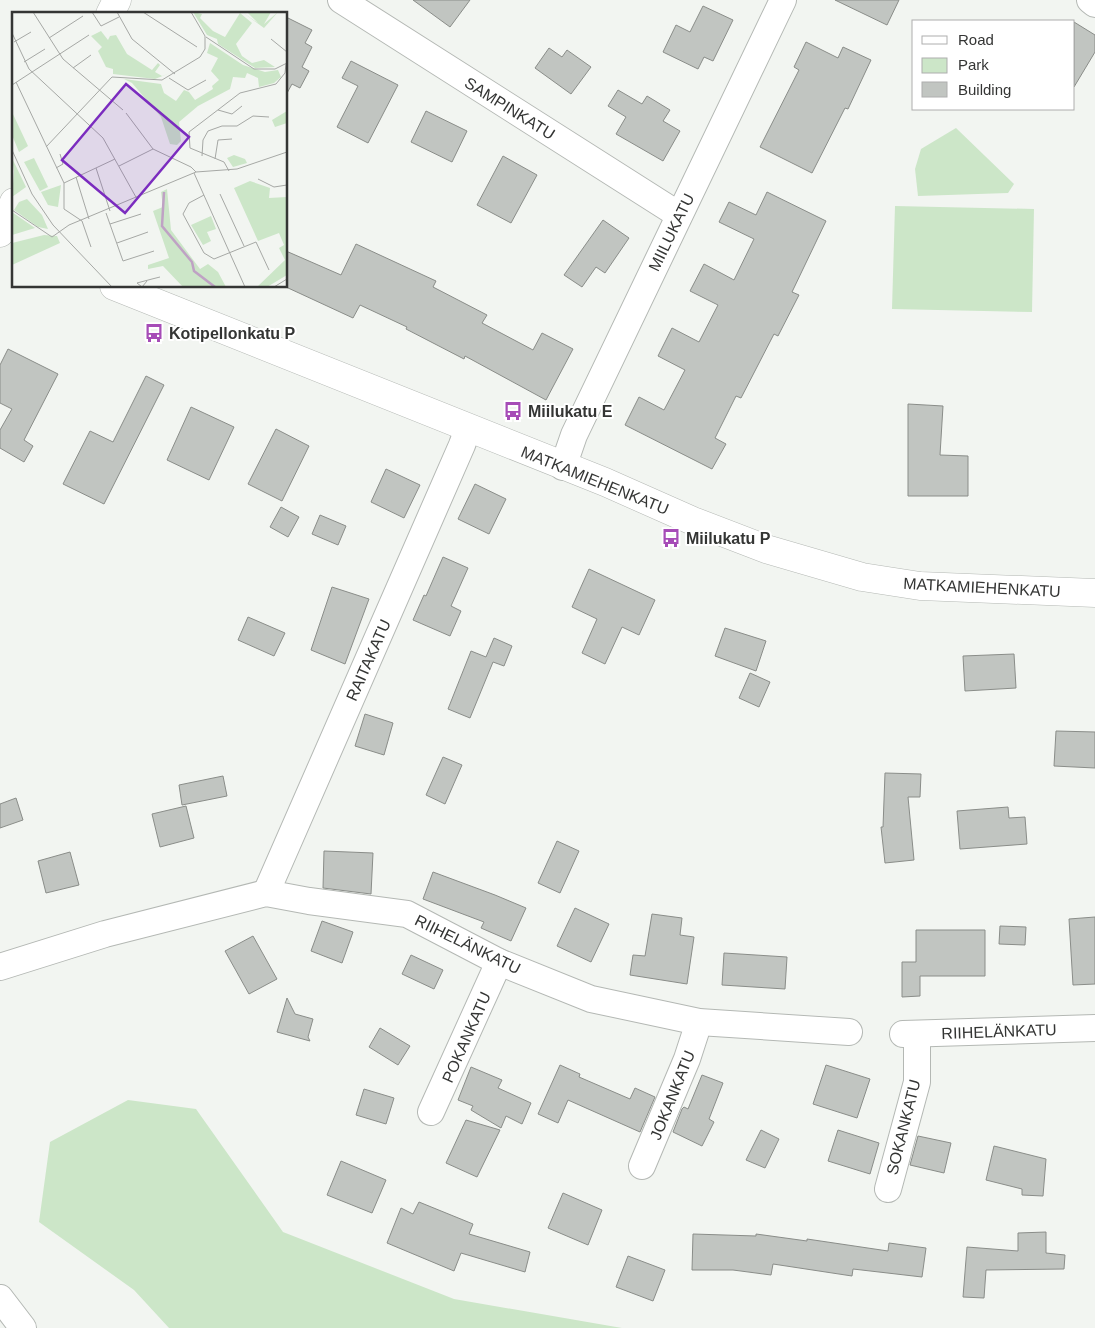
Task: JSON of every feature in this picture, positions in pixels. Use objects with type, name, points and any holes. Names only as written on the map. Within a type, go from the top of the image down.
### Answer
[{"type":"street","points":[[111,12],[118,0]]},
{"type":"street","name":"SAMPINKATU","points":[[341,0],[679,215]]},
{"type":"street","name":"MIILUKATU","points":[[563,467],[574,435],[783,0]]},
{"type":"street","points":[[1090,0],[1095,4]]},
{"type":"street","points":[[0,233],[12,206]]},
{"type":"street","points":[[0,241],[12,245]]},
{"type":"street","name":"MATKAMIEHENKATU","points":[[119,288],[563,467],[605,482],[693,521],[766,550],[862,577],[920,586],[1095,593]]},
{"type":"street","name":"RAITAKATU","points":[[266,893],[468,428]]},
{"type":"street","name":"RIIHELÄNKATU","points":[[0,967],[106,934],[266,893],[309,901],[407,914],[499,962],[591,999],[699,1022],[849,1032]]},
{"type":"street","name":"POKANKATU","points":[[431,1112],[499,962]]},
{"type":"street","name":"JOKANKATU","points":[[642,1166],[688,1059],[699,1022]]},
{"type":"street","name":"RIIHELÄNKATU","points":[[910,1034],[1095,1028]]},
{"type":"street","name":"SOKANKATU","points":[[888,1190],[917,1082],[910,1034]]},
{"type":"street","points":[[0,1298],[22,1328]]},
{"type":"green space","points":[[956,128],[1014,184],[1008,193],[918,196],[915,169],[921,149]]},
{"type":"green space","points":[[895,206],[1034,209],[1032,312],[892,309]]},
{"type":"green space","points":[[128,1100],[196,1109],[283,1232],[454,1299],[622,1328],[169,1328],[134,1290],[39,1222],[50,1142]]},
{"type":"building","points":[[413,0],[470,0],[450,27]]},
{"type":"building","points":[[835,0],[899,0],[887,25]]},
{"type":"building","points":[[703,6],[733,20],[713,61],[704,57],[698,69],[663,52],[676,25],[690,32]]},
{"type":"building","points":[[288,18],[312,30],[305,43],[312,47],[302,67],[309,71],[300,88],[292,84],[288,91]]},
{"type":"building","points":[[1075,23],[1095,35],[1095,52],[1075,85]]},
{"type":"building","points":[[806,42],[838,58],[843,47],[871,60],[848,109],[845,108],[812,173],[760,147],[799,70],[794,67]]},
{"type":"building","points":[[549,48],[562,57],[567,50],[591,67],[571,94],[535,68]]},
{"type":"building","points":[[351,61],[398,85],[368,143],[337,127],[358,86],[342,78]]},
{"type":"building","points":[[618,90],[642,104],[647,96],[670,110],[663,121],[680,131],[663,161],[616,134],[626,117],[608,106]]},
{"type":"building","points":[[426,111],[467,131],[452,162],[411,142]]},
{"type":"building","points":[[503,156],[537,175],[511,223],[477,205]]},
{"type":"building","points":[[767,192],[826,221],[792,292],[799,295],[778,336],[774,334],[741,398],[736,396],[715,438],[726,444],[712,469],[625,425],[639,397],[664,410],[685,370],[658,356],[672,328],[699,342],[718,305],[690,291],[704,264],[734,280],[754,239],[719,222],[729,202],[756,215]]},
{"type":"building","points":[[603,220],[629,238],[605,273],[596,267],[582,287],[564,275]]},
{"type":"building","points":[[356,244],[436,281],[433,287],[487,315],[482,323],[533,350],[542,333],[573,349],[546,400],[465,356],[464,359],[406,329],[407,327],[360,305],[353,318],[288,288],[288,252],[341,275]]},
{"type":"building","points":[[8,349],[58,374],[24,440],[33,446],[24,462],[0,448],[0,430],[12,409],[0,403],[0,365]]},
{"type":"building","points":[[146,376],[164,385],[104,504],[63,484],[90,431],[113,442]]},
{"type":"building","points":[[908,404],[943,406],[940,455],[968,456],[968,496],[908,496]]},
{"type":"building","points":[[191,407],[234,427],[209,480],[167,460]]},
{"type":"building","points":[[276,429],[309,446],[282,501],[248,484]]},
{"type":"building","points":[[386,469],[420,485],[404,518],[371,502]]},
{"type":"building","points":[[475,484],[506,499],[489,534],[458,519]]},
{"type":"building","points":[[281,507],[299,517],[288,537],[270,527]]},
{"type":"building","points":[[320,515],[346,526],[338,545],[312,534]]},
{"type":"building","points":[[443,557],[468,568],[451,606],[461,611],[450,636],[413,620]]},
{"type":"building","points":[[589,569],[655,600],[639,635],[622,627],[605,664],[582,653],[597,619],[572,607]]},
{"type":"building","points":[[332,587],[369,599],[345,664],[311,650]]},
{"type":"building","points":[[248,617],[285,633],[274,656],[238,640]]},
{"type":"building","points":[[725,628],[766,641],[756,671],[715,656]]},
{"type":"building","points":[[494,638],[512,646],[504,666],[493,662],[470,718],[448,709],[471,651],[486,657]]},
{"type":"building","points":[[1014,654],[1016,688],[965,691],[963,656]]},
{"type":"building","points":[[750,673],[770,682],[759,707],[739,698]]},
{"type":"building","points":[[365,714],[393,723],[384,755],[355,746]]},
{"type":"building","points":[[1056,731],[1095,732],[1095,768],[1054,766]]},
{"type":"building","points":[[443,757],[462,765],[445,804],[426,795]]},
{"type":"building","points":[[885,773],[921,774],[920,797],[908,797],[914,860],[885,863],[881,827],[883,827]]},
{"type":"building","points":[[223,776],[227,796],[182,805],[179,785]]},
{"type":"building","points":[[16,798],[23,820],[0,828],[0,804]]},
{"type":"building","points":[[186,806],[194,838],[160,847],[152,814]]},
{"type":"building","points":[[1008,807],[1009,818],[1025,817],[1027,844],[960,849],[957,811]]},
{"type":"building","points":[[557,841],[579,851],[560,893],[538,883]]},
{"type":"building","points":[[324,851],[373,853],[371,894],[323,888]]},
{"type":"building","points":[[70,852],[79,885],[46,893],[38,861]]},
{"type":"building","points":[[433,872],[526,908],[511,941],[481,928],[484,922],[423,899]]},
{"type":"building","points":[[575,908],[609,924],[591,962],[557,946]]},
{"type":"building","points":[[652,914],[682,918],[680,935],[694,937],[687,984],[630,975],[633,955],[645,956]]},
{"type":"building","points":[[1095,917],[1095,984],[1073,985],[1069,919]]},
{"type":"building","points":[[322,921],[353,932],[342,963],[311,951]]},
{"type":"building","points":[[1000,926],[1026,927],[1025,945],[999,944]]},
{"type":"building","points":[[916,930],[985,930],[985,976],[920,976],[920,996],[902,997],[902,962],[916,962]]},
{"type":"building","points":[[253,936],[277,979],[249,994],[225,951]]},
{"type":"building","points":[[724,953],[787,957],[785,989],[722,985]]},
{"type":"building","points":[[411,955],[443,970],[434,989],[402,974]]},
{"type":"building","points":[[287,998],[295,1014],[313,1019],[308,1037],[310,1041],[277,1032]]},
{"type":"building","points":[[380,1028],[410,1046],[398,1065],[369,1047]]},
{"type":"building","points":[[560,1065],[580,1074],[579,1077],[630,1099],[635,1088],[655,1097],[640,1132],[568,1100],[558,1123],[538,1114]]},
{"type":"building","points":[[826,1065],[870,1079],[857,1118],[813,1104]]},
{"type":"building","points":[[471,1067],[502,1080],[498,1088],[531,1103],[522,1124],[506,1116],[501,1128],[471,1110],[473,1106],[458,1100]]},
{"type":"building","points":[[702,1075],[723,1083],[709,1119],[714,1122],[702,1146],[673,1132],[682,1109],[684,1107],[688,1109]]},
{"type":"building","points":[[364,1089],[394,1098],[386,1124],[356,1115]]},
{"type":"building","points":[[466,1120],[500,1130],[477,1177],[446,1163]]},
{"type":"building","points":[[761,1130],[779,1139],[765,1168],[746,1160]]},
{"type":"building","points":[[838,1130],[879,1143],[870,1174],[828,1161]]},
{"type":"building","points":[[918,1136],[951,1143],[944,1173],[910,1165]]},
{"type":"building","points":[[994,1146],[1046,1159],[1043,1196],[1022,1195],[1022,1189],[986,1180]]},
{"type":"building","points":[[341,1161],[386,1180],[372,1213],[327,1195]]},
{"type":"building","points":[[563,1193],[602,1210],[588,1245],[548,1228]]},
{"type":"building","points":[[419,1202],[473,1224],[469,1234],[530,1252],[525,1272],[461,1253],[454,1271],[387,1243],[401,1208],[413,1214]]},
{"type":"building","points":[[1046,1232],[1046,1253],[1065,1255],[1064,1269],[986,1270],[984,1298],[963,1297],[967,1247],[1018,1251],[1018,1233]]},
{"type":"building","points":[[693,1234],[756,1236],[756,1234],[807,1241],[807,1239],[888,1251],[889,1243],[926,1248],[922,1277],[853,1269],[852,1276],[773,1264],[771,1275],[733,1270],[692,1270]]},
{"type":"building","points":[[628,1256],[665,1270],[653,1301],[616,1287]]},
{"type":"place","name":"Kotipellonkatu P","points":[[154,333]]},
{"type":"place","name":"Miilukatu E","points":[[513,411]]},
{"type":"place","name":"Miilukatu P","points":[[671,538]]}]
